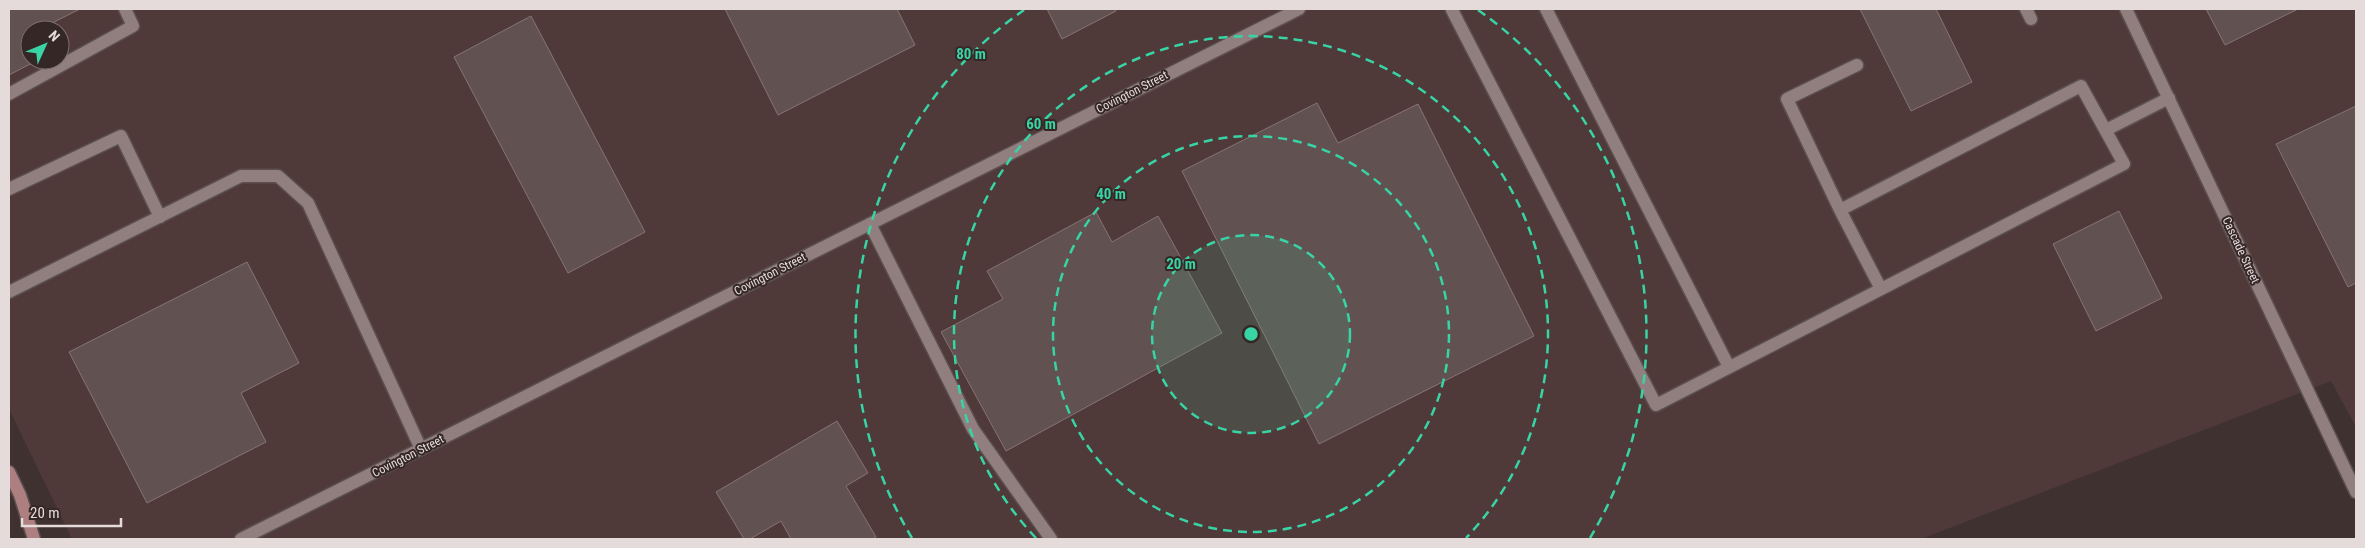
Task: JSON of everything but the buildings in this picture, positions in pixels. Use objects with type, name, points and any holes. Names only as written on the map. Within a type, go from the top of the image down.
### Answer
[{"type":"main road","points":[[9,472],[20,496],[34,539]]},
{"type":"street","points":[[9,94],[133,26],[125,9]]},
{"type":"street","name":"Covington Street","points":[[241,539],[1299,9]]},
{"type":"street","points":[[1453,9],[1656,405],[2124,164],[2082,86],[1840,210]]},
{"type":"street","points":[[1546,9],[1729,367]]},
{"type":"street","name":"Cascade Street","points":[[2126,9],[2356,492]]},
{"type":"street","points":[[1857,65],[1787,99],[1840,210],[1881,289]]},
{"type":"street","points":[[2106,130],[2169,98]]},
{"type":"street","points":[[9,189],[121,136],[160,217]]},
{"type":"street","points":[[9,292],[241,176],[278,176],[308,203],[422,449]]},
{"type":"street","points":[[870,224],[973,429],[1050,539]]},
{"type":"shaded area","points":[[9,9],[2356,9],[2356,427],[2331,381],[1921,539],[72,539],[9,409]]}]
